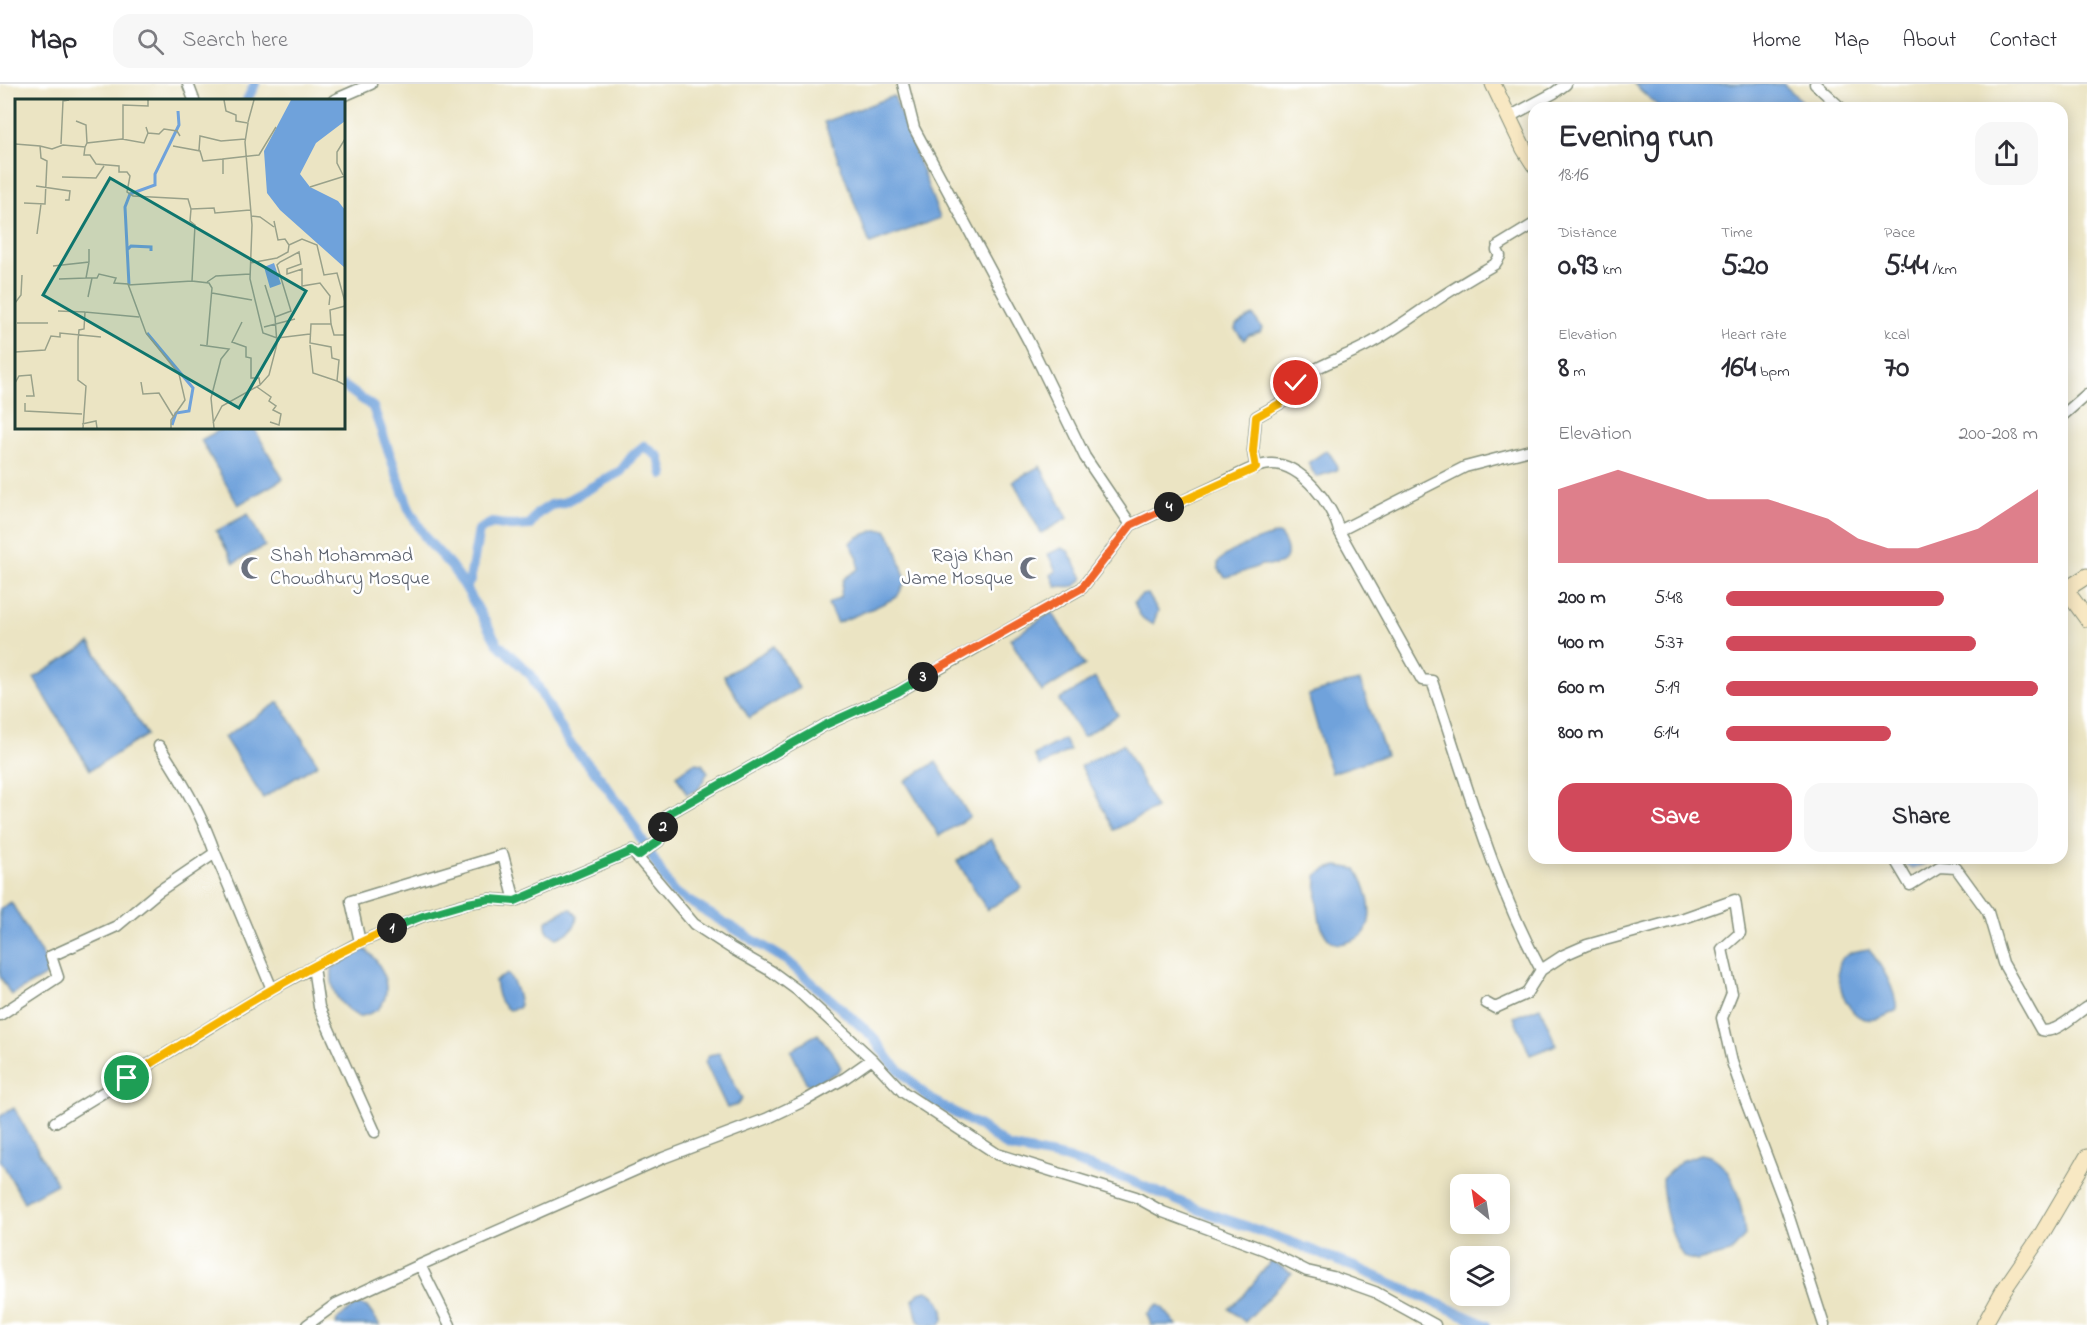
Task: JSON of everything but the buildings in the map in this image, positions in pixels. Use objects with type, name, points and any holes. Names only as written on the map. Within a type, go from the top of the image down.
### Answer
[{"type":"street","points":[[188,84],[194,99]]},
{"type":"street","points":[[336,99],[371,84]]},
{"type":"street","points":[[903,84],[914,128],[1029,342],[1085,457],[1131,525]]},
{"type":"street","points":[[1492,84],[1528,155]]},
{"type":"street","points":[[1537,102],[1566,84]]},
{"type":"street","points":[[1815,84],[1834,102]]},
{"type":"street","points":[[1509,117],[1528,107]]},
{"type":"street","points":[[1256,468],[1253,451],[1256,417],[1295,395],[1296,383],[1302,378],[1402,325],[1435,301],[1495,264],[1500,256],[1498,246],[1528,228]]},
{"type":"street","points":[[2068,411],[2087,394]]},
{"type":"street","points":[[1339,531],[1465,467],[1528,451]]},
{"type":"street","points":[[638,856],[659,841],[668,814],[825,725],[898,692],[1082,588],[1131,525],[1256,468],[1272,464],[1286,468],[1304,479],[1322,495],[1335,516],[1339,531],[1422,680],[1432,681],[1480,830],[1527,944],[1541,970]]},
{"type":"street","points":[[2068,586],[2087,576]]},
{"type":"street","points":[[2068,593],[2087,619]]},
{"type":"street","points":[[159,746],[174,768],[207,831],[272,989]]},
{"type":"street","points":[[55,1122],[272,989],[360,942],[423,916],[468,903],[490,899],[515,901],[632,851],[694,924],[771,971],[872,1059],[903,1092],[997,1154],[1136,1197],[1163,1212],[1265,1250],[1307,1271],[1333,1276],[1375,1292],[1435,1325]]},
{"type":"street","points":[[0,1015],[58,977],[51,956],[117,926],[159,891],[215,854]]},
{"type":"street","points":[[360,942],[351,902],[503,855],[515,901]]},
{"type":"street","points":[[1898,864],[1910,885],[1939,867],[1956,868],[1988,912],[2003,963],[2042,1030],[2047,1032],[2053,1030],[2087,1007]]},
{"type":"street","points":[[1486,1003],[1495,1008],[1526,994],[1541,970],[1564,955],[1587,945],[1678,920],[1735,900],[1740,933],[1722,949],[1732,993],[1722,1018],[1732,1062],[1784,1202],[1824,1325]]},
{"type":"street","points":[[313,967],[319,1007],[375,1132]]},
{"type":"street","points":[[307,1325],[336,1304],[420,1265],[663,1158],[766,1119],[845,1078],[872,1059]]},
{"type":"street","points":[[1984,1325],[2087,1157]]},
{"type":"street","points":[[420,1265],[450,1325]]},
{"type":"water","points":[[1634,84],[1783,84],[1803,102],[1654,102]]},
{"type":"water","points":[[894,96],[940,218],[870,244],[824,122]]},
{"type":"water","points":[[1253,315],[1262,328],[1260,332],[1249,335],[1244,340],[1235,329],[1236,325]]},
{"type":"water","points":[[221,429],[255,429],[283,479],[238,505],[201,440]]},
{"type":"water","points":[[1327,450],[1336,463],[1337,470],[1316,477],[1308,463]]},
{"type":"water","points":[[1040,466],[1068,518],[1041,533],[1013,481]]},
{"type":"water","points":[[248,514],[265,546],[234,563],[216,531]]},
{"type":"water","points":[[876,530],[886,530],[895,545],[906,581],[897,597],[837,623],[828,604],[840,597],[843,580],[858,569],[858,558],[850,543]]},
{"type":"water","points":[[1279,534],[1287,551],[1287,556],[1282,563],[1262,565],[1225,577],[1218,568],[1218,562],[1230,553],[1255,541]]},
{"type":"water","points":[[1062,548],[1068,551],[1083,578],[1073,586],[1056,587],[1051,575],[1056,571],[1048,554]]},
{"type":"water","points":[[1148,594],[1158,611],[1153,624],[1140,616],[1134,602],[1142,595]]},
{"type":"water","points":[[1052,612],[1085,665],[1042,692],[1010,639]]},
{"type":"water","points":[[90,643],[147,735],[90,770],[34,678]]},
{"type":"water","points":[[774,646],[799,688],[749,718],[724,676]]},
{"type":"water","points":[[1095,678],[1118,715],[1083,737],[1059,700]]},
{"type":"water","points":[[1360,681],[1386,755],[1331,773],[1308,695]]},
{"type":"water","points":[[279,702],[318,764],[263,798],[224,737]]},
{"type":"water","points":[[1064,739],[1070,750],[1040,766],[1034,755]]},
{"type":"water","points":[[1123,744],[1156,808],[1114,830],[1081,766]]},
{"type":"water","points":[[936,762],[970,817],[939,836],[905,781]]},
{"type":"water","points":[[694,763],[702,764],[708,772],[698,790],[687,794],[676,776]]},
{"type":"water","points":[[991,839],[1022,888],[987,910],[957,861]]},
{"type":"water","points":[[1906,864],[1924,864],[1913,869]]},
{"type":"water","points":[[1337,866],[1356,869],[1366,891],[1370,908],[1370,917],[1364,934],[1345,943],[1335,943],[1328,938],[1319,919],[1317,875]]},
{"type":"water","points":[[11,902],[52,972],[11,995],[0,976],[0,909]]},
{"type":"water","points":[[572,909],[577,916],[571,930],[557,938],[550,934],[546,928],[546,922],[565,910]]},
{"type":"water","points":[[364,949],[381,968],[386,994],[378,1009],[359,1017],[346,1008],[337,997],[334,991],[332,968]]},
{"type":"water","points":[[1869,949],[1891,985],[1897,1010],[1871,1020],[1862,1018],[1850,1007],[1839,979],[1841,961],[1846,955]]},
{"type":"water","points":[[507,974],[514,984],[520,1005],[518,1008],[509,1010],[500,1001],[495,981]]},
{"type":"water","points":[[1540,1007],[1556,1045],[1530,1055],[1514,1017]]},
{"type":"water","points":[[818,1034],[841,1068],[838,1072],[811,1086],[806,1082],[791,1051]]},
{"type":"water","points":[[719,1053],[742,1099],[737,1105],[727,1108],[705,1062],[709,1055]]},
{"type":"water","points":[[14,1108],[57,1184],[24,1202],[0,1159],[0,1116]]},
{"type":"water","points":[[1701,1154],[1712,1157],[1722,1164],[1729,1174],[1739,1199],[1745,1236],[1730,1253],[1697,1261],[1683,1257],[1674,1239],[1666,1210],[1662,1179],[1681,1161]]},
{"type":"water","points":[[1271,1261],[1292,1273],[1245,1322],[1229,1309],[1244,1295]]},
{"type":"water","points":[[927,1291],[939,1301],[943,1311],[943,1321],[940,1325],[925,1325],[918,1321],[913,1300],[919,1293]]},
{"type":"water","points":[[357,1304],[367,1307],[380,1325],[336,1325],[337,1320]]},
{"type":"water","points":[[1158,1305],[1177,1325],[1151,1325],[1147,1314]]},
{"type":"waterway","points":[[248,99],[255,84]]},
{"type":"waterway","points":[[345,387],[373,407],[409,509],[427,540],[451,566],[466,588],[497,643],[531,675],[568,741],[601,779],[628,816],[672,891],[786,960],[872,1036],[891,1062],[931,1100],[981,1127],[1008,1147],[1064,1158],[1124,1178],[1202,1211],[1357,1268],[1486,1325]]},
{"type":"waterway","points":[[466,588],[470,580],[479,530],[492,523],[511,526],[530,525],[537,514],[551,505],[563,503],[621,471],[633,455],[644,446],[659,457],[663,474]]},
{"type":"place","name":"Shah Mohammad Chowdhury Mosque","points":[[252,568]]},
{"type":"place","name":"Raja Khan Jame Mosque","points":[[1031,568]]},
{"type":"route","points":[[127,1078],[272,989],[360,942],[423,916],[468,903],[490,899],[515,901],[632,851],[638,856],[659,841],[668,814],[825,725],[898,692],[1082,588],[1131,525],[1256,468],[1253,451],[1256,417],[1295,395],[1296,383]]}]
